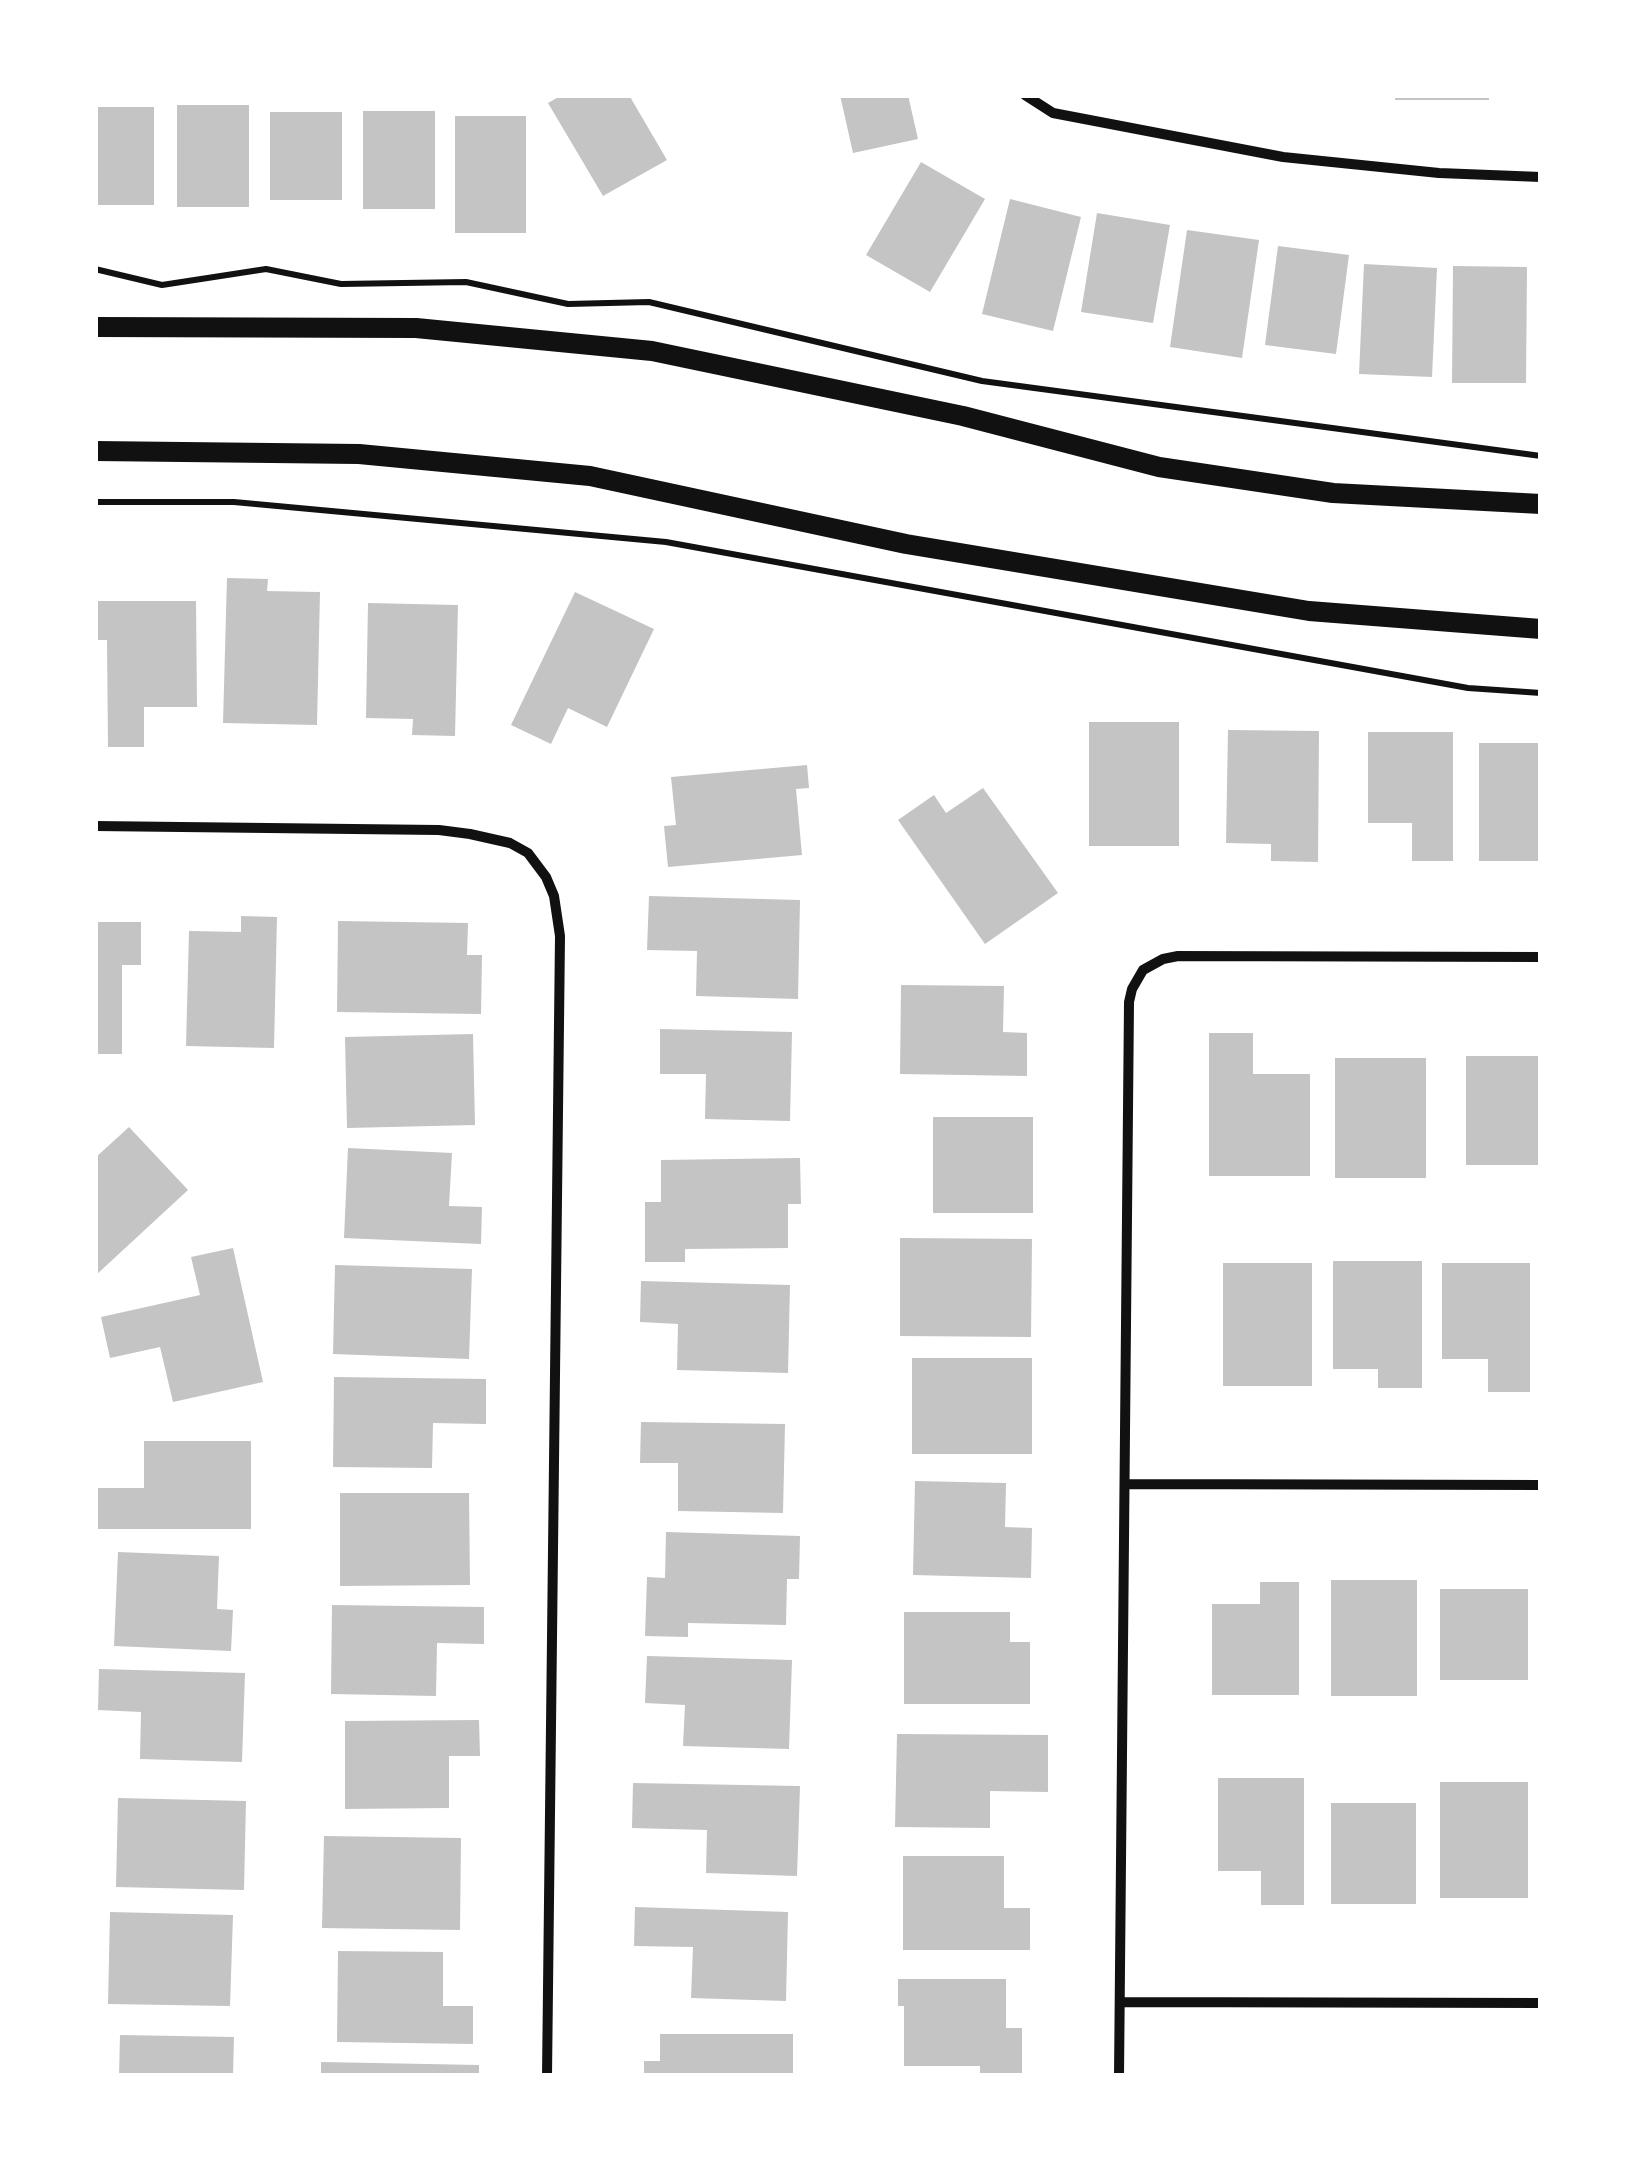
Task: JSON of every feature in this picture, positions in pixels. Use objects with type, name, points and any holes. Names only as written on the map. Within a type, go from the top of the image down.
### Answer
[{"type":"main road","points":[[95,326],[416,328],[652,351],[963,416],[1159,467],[1333,493],[1541,504]]},
{"type":"main road","points":[[95,452],[358,454],[590,476],[906,544],[1308,612],[1541,629]]},
{"type":"street","points":[[1025,95],[1053,113],[1283,157],[1440,173],[1541,177]]},
{"type":"street","points":[[95,826],[439,830],[510,842],[535,860],[554,896],[560,936],[547,2076]]},
{"type":"street","points":[[1119,2076],[1129,1002],[1138,978],[1151,965],[1178,956],[1541,957]]},
{"type":"street","points":[[1125,1484],[1541,1486]]},
{"type":"street","points":[[1120,2002],[1541,2003]]},
{"type":"path","points":[[95,269],[162,285],[266,269],[341,284],[466,282],[568,304],[650,302],[982,382],[1541,456]]},
{"type":"path","points":[[95,502],[234,502],[666,542],[1449,684],[1541,692]]},
{"type":"building","points":[[562,95],[629,95],[667,160],[603,196],[548,103]]},
{"type":"building","points":[[840,95],[908,95],[918,139],[853,153]]},
{"type":"building","points":[[1395,95],[1489,95],[1489,100],[1395,100]]},
{"type":"building","points":[[177,105],[249,105],[249,207],[177,207]]},
{"type":"building","points":[[95,107],[154,107],[154,205],[95,205]]},
{"type":"building","points":[[363,111],[435,111],[435,209],[363,209]]},
{"type":"building","points":[[270,112],[342,112],[342,200],[270,200]]},
{"type":"building","points":[[455,116],[526,116],[526,233],[455,233]]},
{"type":"building","points":[[921,162],[985,199],[930,292],[866,255]]},
{"type":"building","points":[[1010,199],[1081,217],[1053,331],[982,314]]},
{"type":"building","points":[[1097,213],[1170,225],[1153,323],[1081,312]]},
{"type":"building","points":[[1187,230],[1259,240],[1242,358],[1170,347]]},
{"type":"building","points":[[1278,246],[1349,255],[1336,354],[1265,345]]},
{"type":"building","points":[[1364,264],[1437,268],[1432,377],[1359,374]]},
{"type":"building","points":[[1453,266],[1527,267],[1526,383],[1452,383]]},
{"type":"building","points":[[227,578],[268,579],[267,591],[320,592],[317,725],[223,723]]},
{"type":"building","points":[[575,592],[654,629],[607,727],[568,708],[551,744],[511,725]]},
{"type":"building","points":[[95,601],[196,601],[197,707],[144,707],[144,747],[108,747],[107,640],[95,640]]},
{"type":"building","points":[[368,603],[458,605],[455,736],[412,735],[413,719],[366,718]]},
{"type":"building","points":[[1089,722],[1179,722],[1179,846],[1089,846]]},
{"type":"building","points":[[1228,730],[1319,731],[1318,862],[1271,861],[1271,844],[1226,843]]},
{"type":"building","points":[[1368,732],[1453,732],[1453,861],[1412,861],[1412,823],[1368,823]]},
{"type":"building","points":[[1479,743],[1541,743],[1541,861],[1479,861]]},
{"type":"building","points":[[807,765],[809,788],[796,789],[802,855],[668,867],[664,826],[676,825],[671,777]]},
{"type":"building","points":[[983,788],[1058,893],[985,944],[898,820],[934,795],[946,813]]},
{"type":"building","points":[[649,896],[800,900],[798,999],[696,996],[697,951],[647,950]]},
{"type":"building","points":[[241,916],[277,917],[274,1048],[186,1046],[189,931],[241,932]]},
{"type":"building","points":[[338,921],[468,923],[467,955],[482,955],[481,1014],[337,1012]]},
{"type":"building","points":[[95,922],[141,922],[141,965],[122,965],[122,1054],[95,1054]]},
{"type":"building","points":[[901,985],[1004,986],[1003,1032],[1027,1033],[1027,1076],[900,1074]]},
{"type":"building","points":[[660,1029],[792,1032],[790,1121],[705,1119],[706,1074],[660,1074]]},
{"type":"building","points":[[1209,1033],[1253,1033],[1253,1074],[1310,1074],[1310,1176],[1209,1176]]},
{"type":"building","points":[[473,1034],[475,1125],[347,1128],[345,1037]]},
{"type":"building","points":[[1466,1056],[1541,1056],[1541,1165],[1466,1165]]},
{"type":"building","points":[[1335,1058],[1426,1058],[1426,1178],[1335,1178]]},
{"type":"building","points":[[933,1117],[1033,1117],[1033,1213],[933,1213]]},
{"type":"building","points":[[129,1127],[188,1190],[95,1276],[95,1158]]},
{"type":"building","points":[[348,1148],[452,1153],[449,1206],[482,1207],[481,1244],[344,1238]]},
{"type":"building","points":[[800,1158],[801,1204],[788,1204],[788,1248],[685,1249],[685,1262],[645,1262],[645,1202],[661,1202],[661,1160]]},
{"type":"building","points":[[900,1238],[1032,1239],[1031,1337],[900,1336]]},
{"type":"building","points":[[233,1248],[263,1382],[173,1402],[160,1347],[110,1358],[101,1317],[200,1295],[191,1257]]},
{"type":"building","points":[[1333,1261],[1422,1261],[1422,1388],[1378,1388],[1378,1369],[1333,1369]]},
{"type":"building","points":[[1223,1263],[1312,1263],[1312,1386],[1223,1386]]},
{"type":"building","points":[[1442,1263],[1530,1263],[1530,1392],[1488,1392],[1488,1359],[1442,1359]]},
{"type":"building","points":[[335,1265],[472,1269],[469,1359],[333,1354]]},
{"type":"building","points":[[641,1281],[790,1285],[788,1373],[677,1370],[678,1324],[640,1322]]},
{"type":"building","points":[[912,1358],[1032,1358],[1032,1454],[912,1454]]},
{"type":"building","points":[[334,1377],[486,1379],[486,1424],[433,1423],[432,1468],[333,1467]]},
{"type":"building","points":[[641,1422],[785,1424],[783,1513],[678,1511],[678,1463],[640,1463]]},
{"type":"building","points":[[144,1441],[251,1441],[251,1529],[97,1529],[97,1488],[144,1488]]},
{"type":"building","points":[[915,1481],[1006,1483],[1005,1527],[1032,1528],[1031,1578],[913,1575]]},
{"type":"building","points":[[340,1493],[469,1493],[470,1585],[340,1586]]},
{"type":"building","points":[[666,1532],[800,1536],[799,1579],[787,1579],[786,1625],[688,1623],[688,1637],[645,1636],[647,1577],[665,1578]]},
{"type":"building","points":[[118,1552],[219,1556],[217,1609],[233,1610],[231,1651],[114,1646]]},
{"type":"building","points":[[1331,1580],[1417,1580],[1417,1696],[1331,1696]]},
{"type":"building","points":[[1260,1582],[1299,1582],[1299,1695],[1212,1695],[1212,1604],[1260,1604]]},
{"type":"building","points":[[1440,1589],[1528,1589],[1528,1680],[1440,1680]]},
{"type":"building","points":[[332,1605],[484,1607],[484,1644],[437,1643],[436,1696],[331,1694]]},
{"type":"building","points":[[904,1612],[1010,1612],[1010,1642],[1030,1642],[1030,1704],[904,1704]]},
{"type":"building","points":[[647,1656],[792,1660],[789,1749],[683,1746],[685,1705],[645,1703]]},
{"type":"building","points":[[99,1669],[245,1673],[242,1762],[140,1759],[141,1712],[98,1710]]},
{"type":"building","points":[[479,1720],[480,1756],[449,1756],[449,1808],[345,1809],[345,1721]]},
{"type":"building","points":[[897,1734],[1048,1735],[1048,1792],[990,1791],[990,1828],[895,1827]]},
{"type":"building","points":[[1218,1778],[1304,1778],[1304,1905],[1261,1905],[1261,1871],[1218,1871]]},
{"type":"building","points":[[1440,1782],[1528,1782],[1528,1898],[1440,1898]]},
{"type":"building","points":[[633,1783],[800,1786],[797,1876],[706,1873],[707,1830],[632,1828]]},
{"type":"building","points":[[118,1798],[246,1801],[244,1890],[116,1887]]},
{"type":"building","points":[[1331,1803],[1416,1803],[1416,1904],[1331,1904]]},
{"type":"building","points":[[324,1836],[461,1838],[460,1930],[322,1928]]},
{"type":"building","points":[[903,1856],[1004,1856],[1004,1908],[1030,1908],[1030,1950],[903,1950]]},
{"type":"building","points":[[635,1907],[788,1912],[786,2001],[691,1998],[693,1947],[634,1946]]},
{"type":"building","points":[[110,1912],[233,1915],[230,2006],[108,2004]]},
{"type":"building","points":[[338,1951],[443,1952],[443,2006],[473,2006],[473,2044],[337,2042]]},
{"type":"building","points":[[898,1979],[1006,1979],[1006,2028],[1022,2028],[1022,2075],[980,2075],[980,2066],[904,2066],[904,2006],[898,2006]]},
{"type":"building","points":[[660,2034],[793,2034],[793,2075],[644,2076],[644,2061],[660,2061]]},
{"type":"building","points":[[120,2035],[234,2037],[233,2076],[119,2076]]},
{"type":"building","points":[[321,2062],[479,2065],[479,2076],[321,2076]]}]
